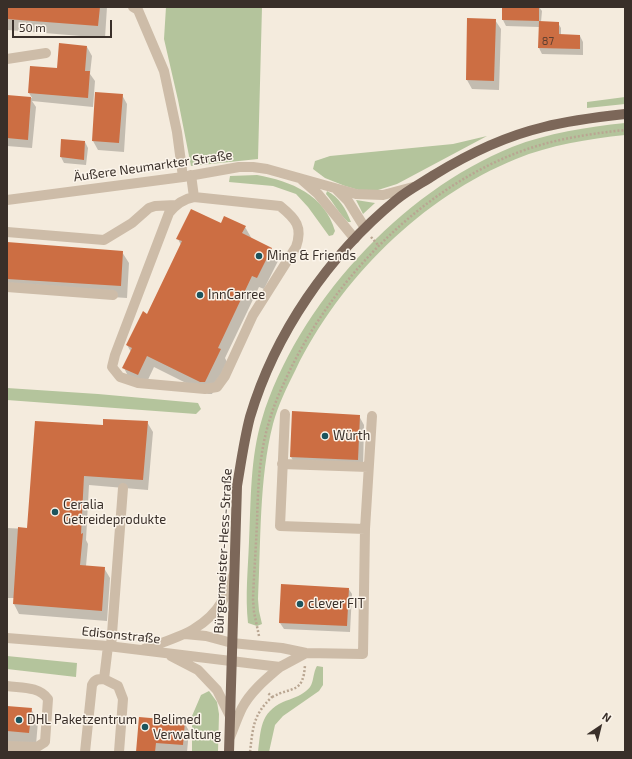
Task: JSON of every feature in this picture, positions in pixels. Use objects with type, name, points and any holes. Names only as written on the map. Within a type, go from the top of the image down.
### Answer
[{"type":"main road","name":"Äußere Neumarkter Straße","points":[[355,239],[365,228],[398,199],[447,167],[472,154],[514,136],[544,127],[571,121],[625,114]]},
{"type":"main road","name":"Bürgermeister-Hess-Straße","points":[[229,752],[237,486],[250,417],[262,383],[298,312],[355,239]]},
{"type":"street","points":[[133,7],[138,10],[164,71],[187,176],[194,197]]},
{"type":"street","points":[[7,59],[46,53]]},
{"type":"street","name":"Äußere Neumarkter Straße","points":[[7,200],[187,176],[239,167],[253,167],[281,172],[356,194],[376,195],[392,193],[416,186]]},
{"type":"street","name":"Äußere Neumarkter Straße","points":[[301,179],[318,194],[355,239]]},
{"type":"street","name":"Äußere Neumarkter Straße","points":[[334,188],[348,201],[365,228]]},
{"type":"street","points":[[194,197],[280,206],[291,215],[298,227],[300,237],[296,247],[253,315],[225,376],[217,387],[205,389],[138,383],[120,377],[112,367],[115,354],[169,214],[176,205],[186,198],[194,197]]},
{"type":"street","points":[[7,232],[104,240],[132,223],[149,208],[155,206],[176,205]]},
{"type":"street","points":[[7,287],[113,296]]},
{"type":"street","points":[[285,414],[280,526],[365,529]]},
{"type":"street","points":[[185,634],[206,636],[232,643],[282,648],[306,654],[363,654],[365,529],[372,416]]},
{"type":"street","points":[[282,464],[368,467]]},
{"type":"street","points":[[104,679],[109,647],[123,488]]},
{"type":"street","points":[[140,650],[185,634],[197,628],[211,617],[223,600],[234,574]]},
{"type":"street","name":"Edisonstraße","points":[[7,638],[140,650],[280,667]]},
{"type":"street","points":[[166,653],[198,670],[217,690],[230,716]]},
{"type":"street","points":[[229,739],[242,708],[260,684],[280,667],[306,654]]},
{"type":"street","points":[[85,752],[92,685],[94,681],[98,679],[104,679],[118,686],[124,699],[119,752]]},
{"type":"street","points":[[7,686],[38,690],[45,694],[48,699],[45,742],[37,747],[7,746]]},
{"type":"path","points":[[260,645],[253,599],[258,490],[262,452],[268,423],[280,391],[309,334],[330,301],[375,249],[412,216],[443,192],[482,168],[514,154],[548,142],[625,130]]},
{"type":"path","points":[[250,752],[256,716],[272,697],[283,691],[293,690],[302,682],[306,654]]},
{"type":"path","points":[[260,684],[272,697]]},
{"type":"green space","points":[[166,7],[262,7],[258,159],[191,166],[164,39]]},
{"type":"green space","points":[[625,97],[625,104],[587,108],[587,102]]},
{"type":"green space","points":[[625,123],[625,135],[569,143],[529,154],[481,175],[448,195],[417,218],[387,244],[360,273],[336,304],[314,336],[296,369],[280,403],[273,424],[265,466],[261,511],[258,599],[262,624],[257,626],[248,623],[247,593],[251,495],[253,464],[258,434],[278,376],[300,335],[327,295],[358,257],[393,223],[431,192],[471,167],[512,147],[554,134],[596,126]]},
{"type":"green space","points":[[487,136],[397,184],[378,190],[362,191],[345,186],[325,178],[313,169],[315,161],[330,156],[453,144]]},
{"type":"green space","points":[[257,175],[282,181],[305,192],[315,199],[330,219],[335,231],[333,235],[329,236],[308,207],[296,194],[273,186],[229,182],[230,176]]},
{"type":"green space","points":[[327,191],[342,204],[351,222],[348,222],[342,216],[326,194]]},
{"type":"green space","points":[[356,200],[375,203],[363,214]]},
{"type":"green space","points":[[7,388],[198,403],[201,409],[196,414],[7,400]]},
{"type":"green space","points":[[7,656],[77,663],[76,677],[7,669]]},
{"type":"green space","points":[[317,666],[323,667],[323,685],[319,691],[283,716],[275,725],[269,752],[258,752],[263,722],[270,711],[275,706],[309,689]]},
{"type":"green space","points":[[209,691],[217,702],[219,714],[218,752],[192,752],[192,716],[201,695]]},
{"type":"building","points":[[7,7],[100,7],[98,26],[7,19]]},
{"type":"building","points":[[502,7],[539,7],[539,21],[502,20]]},
{"type":"building","points":[[467,18],[496,19],[494,81],[466,80]]},
{"type":"building","points":[[539,21],[559,22],[559,34],[580,35],[580,49],[538,48]]},
{"type":"building","points":[[59,43],[87,46],[85,71],[90,71],[88,98],[28,93],[30,66],[57,68]]},
{"type":"building","points":[[95,92],[123,94],[119,143],[92,141]]},
{"type":"building","points":[[7,95],[31,97],[28,140],[7,138]]},
{"type":"building","points":[[61,139],[85,141],[84,160],[60,157]]},
{"type":"building","name":"InnCarree","points":[[191,209],[221,223],[224,216],[246,226],[242,233],[272,248],[257,278],[252,276],[218,348],[221,349],[205,382],[200,382],[147,356],[138,375],[122,368],[132,348],[126,345],[143,311],[147,314],[182,241],[176,239]]},
{"type":"building","points":[[7,242],[123,251],[121,286],[7,279]]},
{"type":"building","points":[[292,411],[360,415],[358,460],[290,457]]},
{"type":"building","name":"Ceralia Getreideprodukte","points":[[103,419],[148,421],[143,480],[84,476],[81,534],[83,533],[80,565],[105,567],[102,611],[13,604],[18,527],[27,528],[35,421],[103,425]]},
{"type":"building","points":[[281,584],[349,588],[347,626],[279,623]]},
{"type":"building","name":"DHL Paketzentrum","points":[[7,706],[32,708],[29,733],[7,731]]},
{"type":"building","points":[[139,717],[185,721],[183,745],[156,743],[155,752],[136,752]]},
{"type":"place","name":"Ming & Friends","points":[[259,256]]},
{"type":"place","name":"InnCarree","points":[[200,295]]},
{"type":"place","name":"Würth","points":[[325,436]]},
{"type":"place","name":"Ceralia Getreideprodukte","points":[[55,512]]},
{"type":"place","name":"clever FIT","points":[[300,604]]},
{"type":"place","name":"DHL Paketzentrum","points":[[19,720]]},
{"type":"place","name":"Belimed Verwaltung","points":[[145,727]]}]
